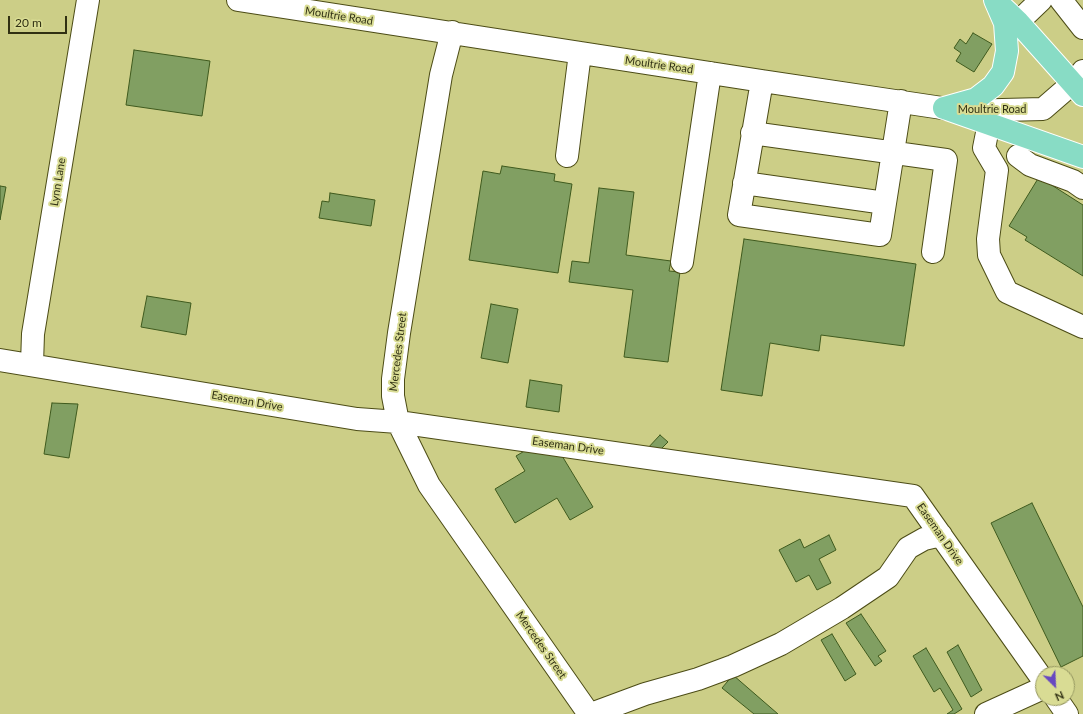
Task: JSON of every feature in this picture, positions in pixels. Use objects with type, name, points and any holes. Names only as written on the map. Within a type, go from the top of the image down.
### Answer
[{"type":"main road","points":[[995,0],[1080,83]]},
{"type":"main road","points":[[944,108],[976,99],[993,86],[1003,72],[1007,51],[1005,24],[995,0]]},
{"type":"main road","points":[[944,108],[1083,157]]},
{"type":"street","name":"Lynn Lane","points":[[32,364],[34,334],[88,0]]},
{"type":"street","name":"Moultrie Road","points":[[238,0],[762,81],[962,110],[1043,109],[1080,83]]},
{"type":"street","points":[[1018,22],[1041,0]]},
{"type":"street","points":[[1061,0],[1083,28]]},
{"type":"street","name":"Mercedes Street","points":[[452,32],[441,75],[399,333],[393,385],[393,396],[398,422],[430,485],[590,714]]},
{"type":"street","points":[[567,156],[580,53]]},
{"type":"street","points":[[682,262],[710,73]]},
{"type":"street","points":[[762,81],[739,215],[880,235],[901,101]]},
{"type":"street","points":[[989,123],[984,148],[997,170],[988,239],[989,255],[1007,292],[1082,324]]},
{"type":"street","points":[[752,133],[893,154],[946,160],[934,252]]},
{"type":"street","points":[[997,170],[1018,156],[1024,135]]},
{"type":"street","points":[[1018,156],[1030,165],[1074,181],[1083,188]]},
{"type":"street","points":[[744,183],[885,203]]},
{"type":"street","name":"Easeman Drive","points":[[0,360],[32,364],[357,419],[398,422],[913,496],[1035,669]]},
{"type":"street","points":[[590,714],[645,694],[719,672],[781,644],[842,608],[888,577],[908,548],[924,539],[941,535]]},
{"type":"street","points":[[986,714],[1035,692]]},
{"type":"building","points":[[973,33],[992,44],[974,72],[956,61],[961,53],[954,48],[960,39],[966,44]]},
{"type":"building","points":[[134,50],[210,61],[202,116],[126,105]]},
{"type":"building","points":[[502,166],[555,174],[554,181],[572,184],[558,273],[469,260],[483,171],[500,174]]},
{"type":"building","points":[[1039,177],[1083,205],[1083,276],[1025,240],[1027,237],[1009,226]]},
{"type":"building","points":[[0,186],[6,187],[0,220]]},
{"type":"building","points":[[599,188],[634,192],[626,255],[671,261],[669,271],[680,272],[668,362],[624,357],[633,290],[569,282],[572,261],[589,263]]},
{"type":"building","points":[[330,193],[375,200],[371,226],[319,218],[322,201],[329,202]]},
{"type":"building","points":[[744,239],[916,264],[904,346],[821,335],[819,351],[770,343],[762,396],[721,390]]},
{"type":"building","points":[[147,296],[191,303],[186,335],[141,327]]},
{"type":"building","points":[[491,304],[518,309],[508,363],[481,358]]},
{"type":"building","points":[[530,380],[562,385],[559,412],[526,407]]},
{"type":"building","points":[[52,403],[78,404],[69,458],[44,454]]},
{"type":"building","points":[[660,435],[668,442],[653,457],[646,450]]},
{"type":"building","points":[[550,436],[593,507],[570,520],[557,498],[515,523],[495,489],[525,471],[516,456]]},
{"type":"building","points":[[1032,503],[1083,607],[1083,656],[1061,666],[991,523]]},
{"type":"building","points":[[829,535],[836,550],[819,559],[831,583],[817,590],[809,575],[796,582],[779,550],[800,539],[804,548]]},
{"type":"building","points":[[861,614],[886,651],[878,656],[882,661],[875,666],[846,623]]},
{"type":"building","points":[[832,634],[856,674],[845,681],[821,640]]},
{"type":"building","points":[[958,645],[982,690],[971,697],[947,652]]},
{"type":"building","points":[[926,648],[962,709],[954,714],[947,714],[953,710],[940,688],[934,692],[913,656]]},
{"type":"building","points":[[733,675],[778,714],[754,714],[722,688]]}]
